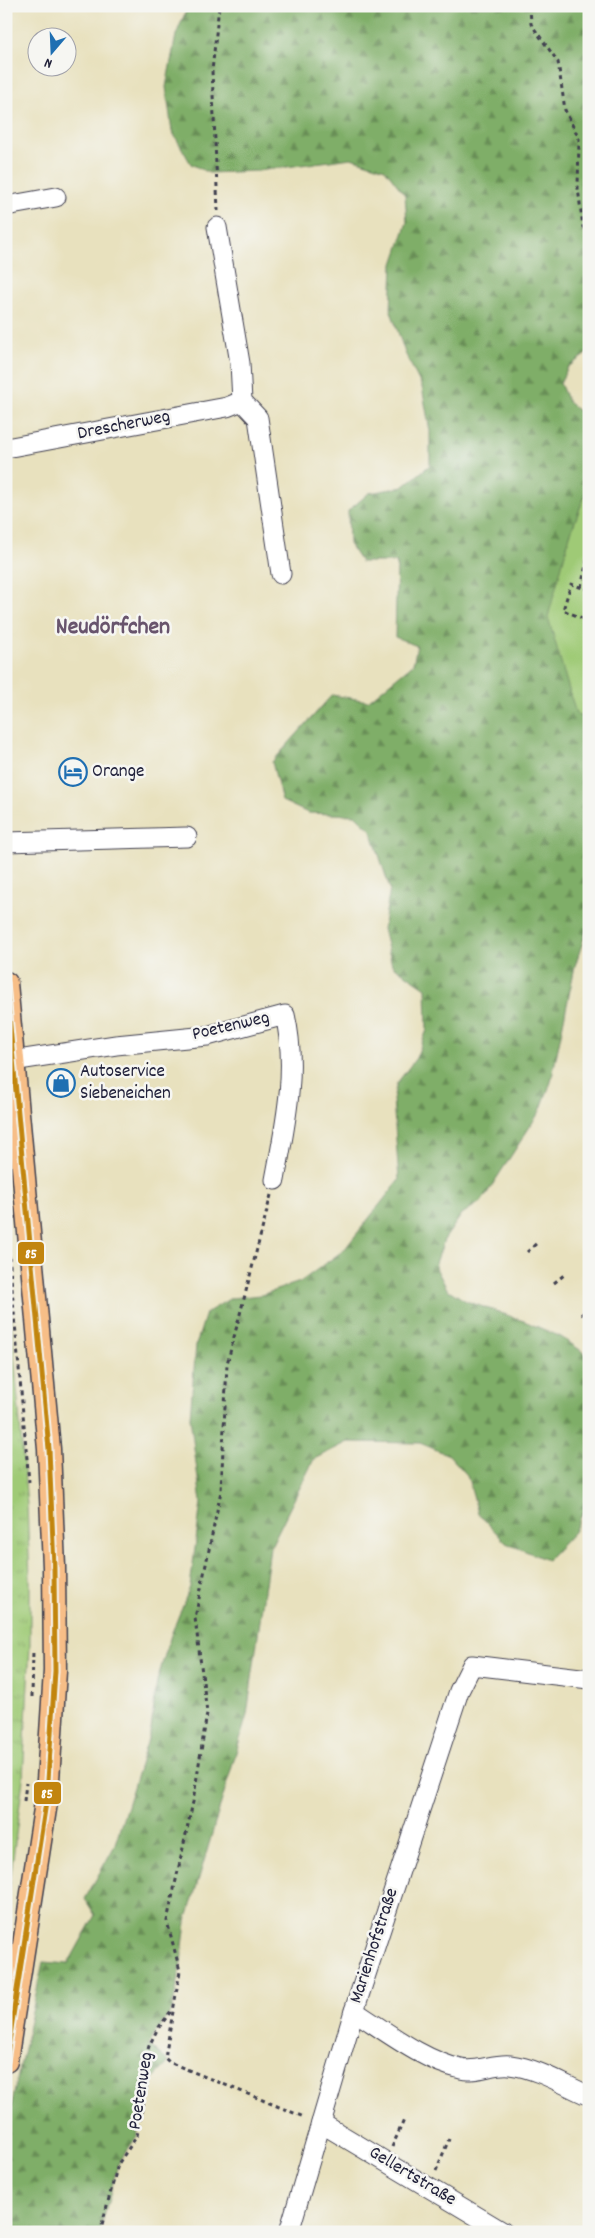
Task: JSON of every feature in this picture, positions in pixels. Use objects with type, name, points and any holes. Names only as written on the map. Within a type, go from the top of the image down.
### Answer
[{"type":"main road","points":[[6,983],[49,1449],[54,1567],[55,1670],[47,1796],[6,2060]]},
{"type":"street","points":[[6,206],[56,197]]},
{"type":"street","points":[[217,227],[240,363],[242,401],[258,418],[281,574]]},
{"type":"street","name":"Drescherweg","points":[[6,448],[227,406],[242,401]]},
{"type":"street","points":[[6,842],[188,837]]},
{"type":"street","name":"Poetenweg","points":[[12,1061],[116,1045],[207,1036],[285,1015],[291,1039],[288,1106],[275,1180]]},
{"type":"street","name":"Marienhofstraße","points":[[289,2232],[354,2011],[459,1690],[472,1665],[589,1679]]},
{"type":"street","points":[[354,2011],[436,2061],[462,2070],[510,2065],[534,2071],[585,2094]]},
{"type":"street","name":"Gellertstraße","points":[[321,2123],[503,2232]]},
{"type":"path","points":[[217,227],[219,205],[212,71],[220,6]]},
{"type":"path","points":[[530,6],[531,24],[558,62],[564,110],[579,139],[578,188],[583,227],[589,231]]},
{"type":"path","points":[[581,587],[589,552]]},
{"type":"path","points":[[589,590],[571,584],[563,610],[589,620]]},
{"type":"path","points":[[585,617],[589,605]]},
{"type":"path","points":[[275,1180],[227,1364],[221,1491],[195,1618],[207,1713],[193,1802],[167,1921],[180,1971],[165,2058],[169,2062],[292,2114]]},
{"type":"path","points":[[7,1229],[29,1485]]},
{"type":"path","points":[[527,1252],[537,1243]]},
{"type":"path","points":[[554,1284],[564,1275]]},
{"type":"path","points":[[581,1315],[589,1308]]},
{"type":"path","points":[[31,1704],[33,1645]]},
{"type":"path","points":[[24,1808],[26,1780]]},
{"type":"path","name":"Poetenweg","points":[[100,2232],[118,2164],[137,2136],[146,2086],[149,2046],[157,2030],[172,2010]]},
{"type":"path","points":[[386,2161],[404,2120]]},
{"type":"path","points":[[429,2186],[449,2139]]},
{"type":"green space","points":[[188,6],[589,6],[589,352],[568,367],[560,383],[568,402],[585,416],[589,416],[589,484],[570,535],[578,715],[589,721],[589,922],[575,966],[551,1082],[540,1111],[482,1201],[462,1214],[444,1240],[435,1266],[447,1289],[466,1301],[524,1321],[561,1337],[589,1356],[589,1509],[583,1512],[574,1532],[547,1560],[506,1543],[478,1513],[467,1475],[449,1455],[420,1443],[348,1442],[314,1459],[270,1548],[247,1715],[186,1922],[180,1971],[172,2010],[157,2030],[149,2045],[169,2062],[146,2086],[137,2136],[118,2164],[100,2232],[6,2232],[6,2130],[43,1962],[68,1964],[95,1915],[85,1899],[114,1847],[151,1730],[157,1681],[171,1635],[190,1587],[201,1502],[190,1417],[196,1345],[206,1313],[231,1298],[261,1295],[300,1282],[344,1250],[399,1180],[393,1099],[397,1083],[416,1058],[427,1030],[426,988],[392,965],[383,929],[390,889],[371,830],[355,815],[308,813],[282,801],[272,762],[332,695],[368,701],[413,664],[417,646],[395,637],[397,562],[361,562],[349,544],[348,511],[369,493],[403,487],[430,465],[430,431],[422,387],[405,353],[391,311],[393,264],[407,222],[405,195],[385,169],[351,158],[258,171],[209,173],[191,164],[172,131],[166,87],[176,35]]},
{"type":"green space","points":[[589,484],[589,721],[576,714],[548,617],[570,535]]},
{"type":"green space","points":[[6,1260],[27,1505],[30,1645],[23,1779],[6,1914]]},
{"type":"transit line","name":"85","points":[[6,983],[49,1449],[54,1567],[55,1671],[47,1796],[6,2061]]},
{"type":"place","name":"Orange","points":[[73,772]]},
{"type":"place","name":"Autoservice Siebeneichen","points":[[61,1083]]},
{"type":"district","name":"Neudörfchen","points":[[113,628]]}]
